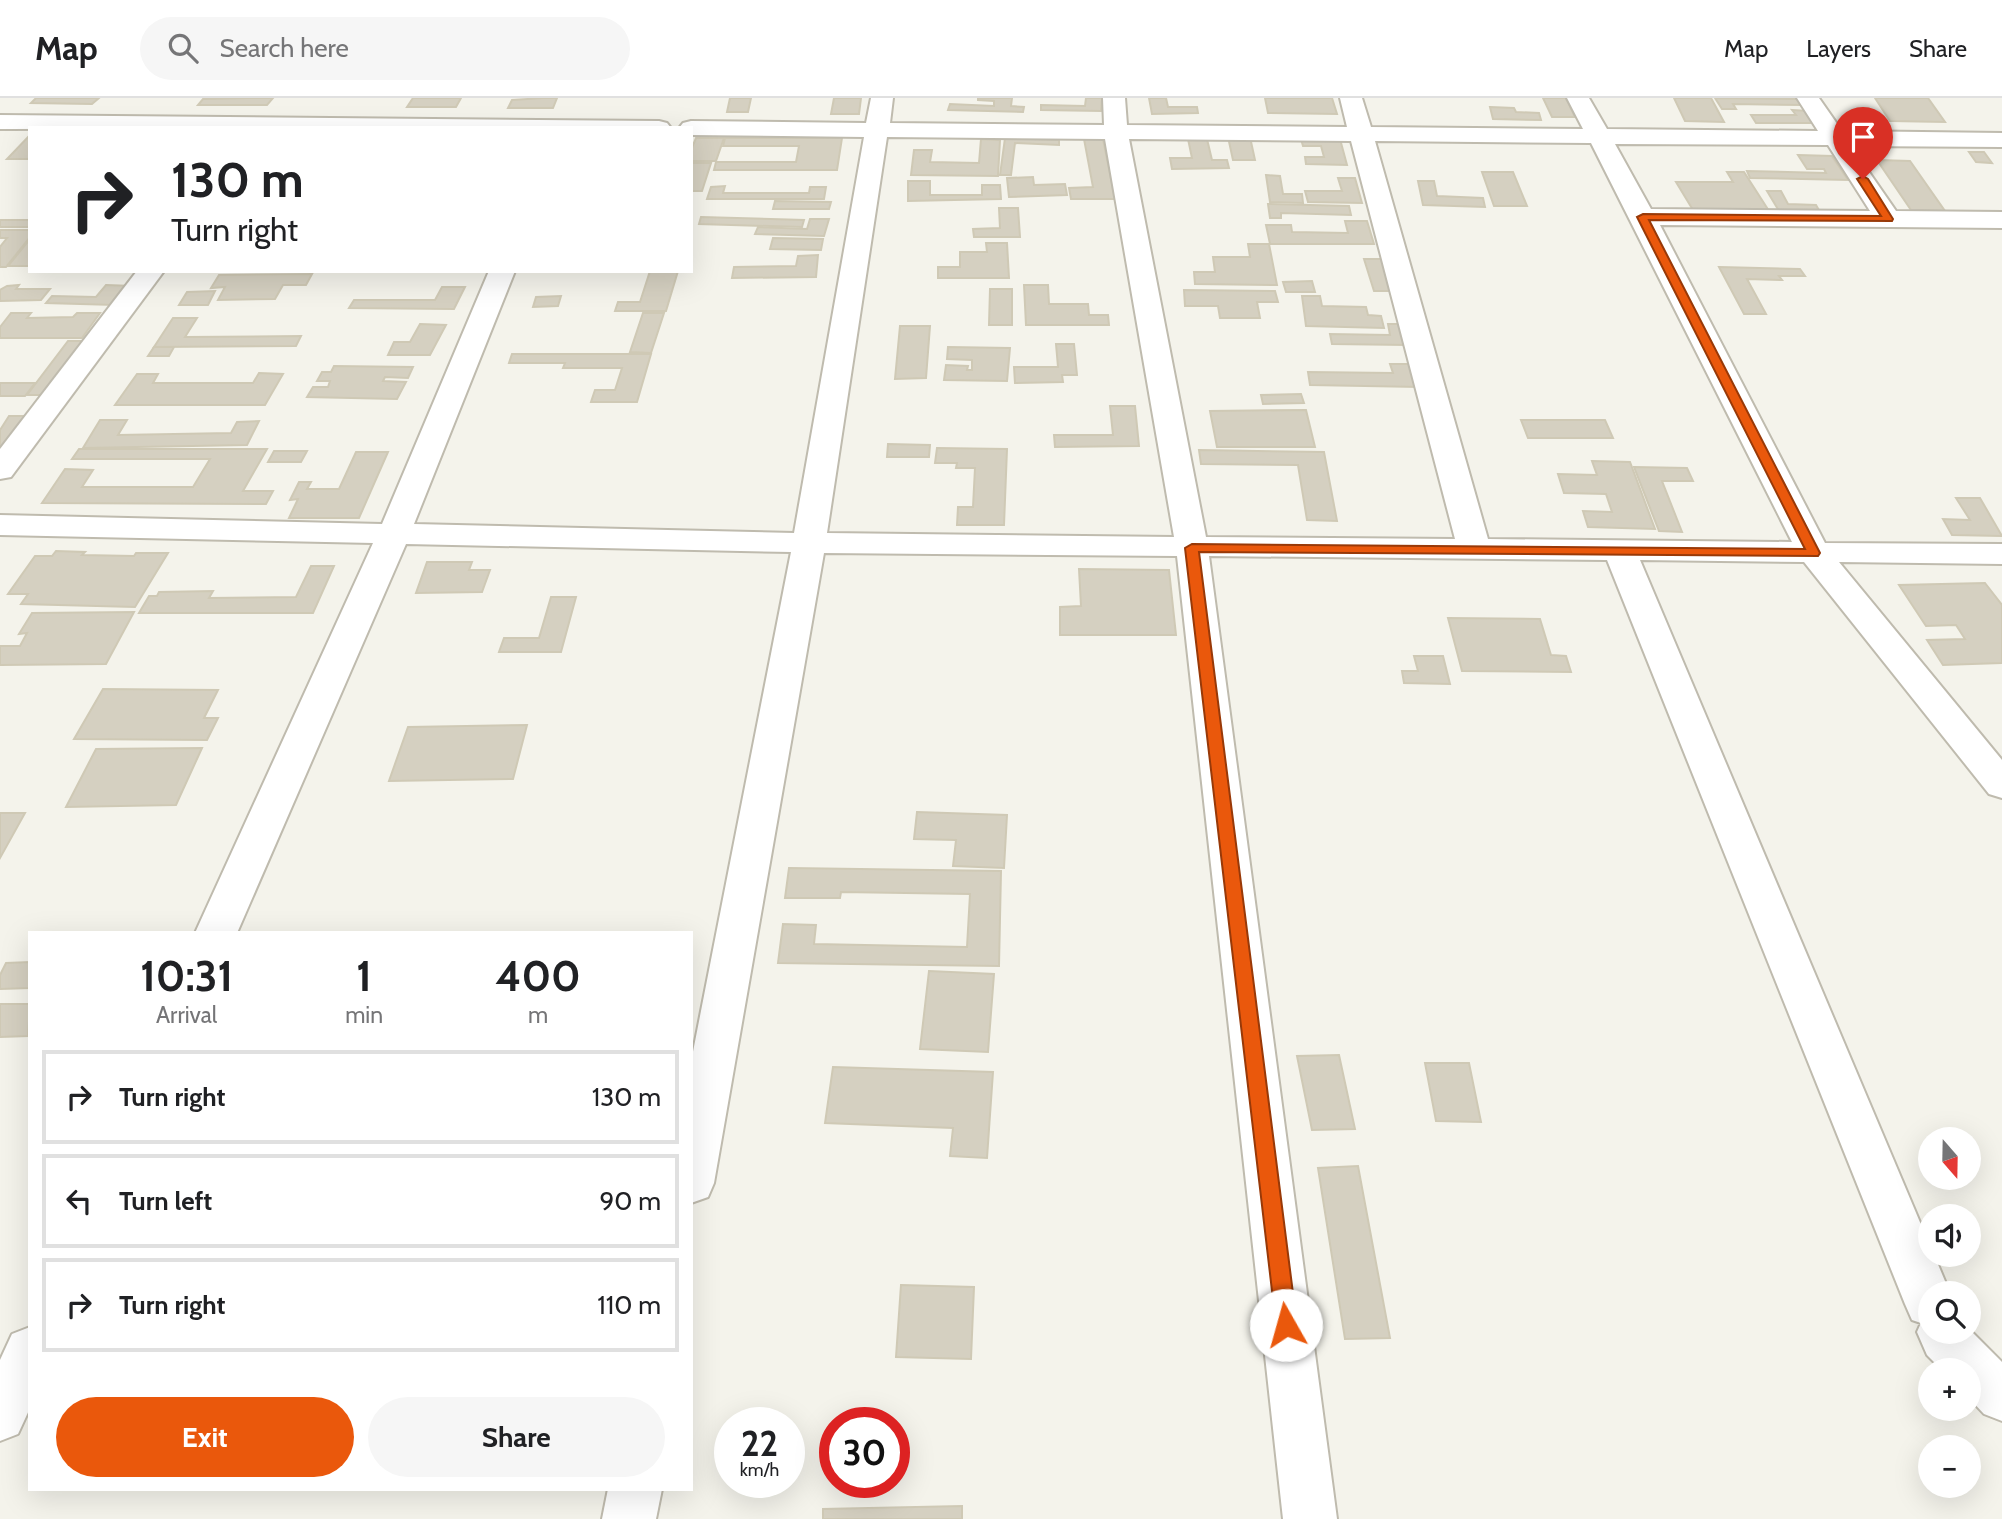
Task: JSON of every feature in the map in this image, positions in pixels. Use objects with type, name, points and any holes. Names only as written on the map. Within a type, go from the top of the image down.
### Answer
[{"type":"street","points":[[0,107],[9,98]]},
{"type":"street","points":[[1351,98],[1474,549]]},
{"type":"street","points":[[1578,98],[1643,217],[1814,553],[2002,785]]},
{"type":"street","points":[[1808,98],[1888,219]]},
{"type":"street","points":[[693,128],[880,114],[1115,115],[1361,135],[2002,140]]},
{"type":"street","points":[[693,1172],[809,543],[880,114]]},
{"type":"street","points":[[1115,115],[1192,548],[1310,1519]]},
{"type":"street","points":[[0,122],[267,119],[564,121],[632,126]]},
{"type":"street","points":[[1643,217],[2002,220]]},
{"type":"street","points":[[0,470],[149,273]]},
{"type":"street","points":[[217,931],[394,533],[501,273]]},
{"type":"street","points":[[0,525],[809,543],[2002,554]]},
{"type":"street","points":[[1620,551],[1921,1281]]},
{"type":"street","points":[[1950,1344],[2002,1397]]},
{"type":"street","points":[[0,1417],[28,1354]]},
{"type":"street","points":[[629,1519],[635,1491]]},
{"type":"building","points":[[36,98],[99,98],[92,104],[31,103]]},
{"type":"building","points":[[273,98],[267,105],[198,105],[203,99]]},
{"type":"building","points":[[413,98],[461,98],[456,107],[407,107]]},
{"type":"building","points":[[557,98],[553,108],[508,108],[512,100]]},
{"type":"building","points":[[730,98],[751,98],[748,112],[727,112]]},
{"type":"building","points":[[834,98],[861,98],[859,114],[831,114]]},
{"type":"building","points":[[978,98],[1012,98],[1011,106],[1024,107],[1023,112],[948,110],[950,104],[994,106],[994,101]]},
{"type":"building","points":[[1086,98],[1102,98],[1101,111],[1041,110],[1041,105],[1085,106]]},
{"type":"building","points":[[1149,98],[1166,98],[1168,107],[1197,107],[1198,113],[1152,114]]},
{"type":"building","points":[[1265,98],[1332,98],[1337,114],[1268,113]]},
{"type":"building","points":[[1543,98],[1566,98],[1575,117],[1552,117]]},
{"type":"building","points":[[1674,98],[1711,98],[1724,122],[1685,121]]},
{"type":"building","points":[[1715,98],[1799,99],[1803,105],[1733,104],[1736,109],[1722,109]]},
{"type":"building","points":[[1875,98],[1928,98],[1945,122],[1890,121]]},
{"type":"building","points":[[1490,107],[1539,113],[1541,120],[1493,119]]},
{"type":"building","points":[[1792,110],[1809,111],[1819,123],[1756,123],[1751,115],[1796,115]]},
{"type":"building","points":[[28,137],[28,159],[7,159]]},
{"type":"building","points":[[1228,137],[1250,137],[1255,160],[1233,160]]},
{"type":"building","points":[[696,138],[724,138],[716,161],[693,161]]},
{"type":"building","points":[[725,138],[842,138],[837,170],[714,170],[716,162],[796,162],[799,146],[723,146]]},
{"type":"building","points":[[1005,138],[1059,140],[1059,145],[1015,143],[1011,175],[1000,175]]},
{"type":"building","points":[[981,139],[1000,140],[998,176],[911,175],[914,150],[932,150],[930,162],[979,163]]},
{"type":"building","points":[[1084,139],[1103,139],[1115,199],[1071,199],[1069,188],[1093,187]]},
{"type":"building","points":[[1188,139],[1207,139],[1212,160],[1227,160],[1229,168],[1172,169],[1170,158],[1192,158]]},
{"type":"building","points":[[1301,139],[1340,139],[1347,165],[1306,164],[1305,157],[1324,157],[1321,146],[1303,146]]},
{"type":"building","points":[[1969,152],[1984,152],[1992,163],[1976,162]]},
{"type":"building","points":[[1798,155],[1832,156],[1848,180],[1750,178],[1747,171],[1826,173],[1824,169],[1807,169]]},
{"type":"building","points":[[1877,160],[1910,161],[1945,211],[1911,210]]},
{"type":"building","points":[[693,163],[711,163],[702,191],[693,191]]},
{"type":"building","points":[[1482,172],[1513,172],[1527,206],[1494,206]]},
{"type":"building","points":[[1727,172],[1744,172],[1769,211],[1693,210],[1676,182],[1733,182]]},
{"type":"building","points":[[1266,175],[1280,176],[1283,194],[1302,194],[1303,203],[1270,202]]},
{"type":"building","points":[[1033,177],[1034,185],[1065,184],[1067,195],[1009,197],[1007,178]]},
{"type":"building","points":[[1338,178],[1355,178],[1362,203],[1308,202],[1305,191],[1342,191]]},
{"type":"building","points":[[908,181],[930,181],[930,195],[982,195],[982,185],[1000,185],[1001,199],[908,201]]},
{"type":"building","points":[[1418,181],[1434,181],[1437,196],[1483,198],[1485,207],[1423,205]]},
{"type":"building","points":[[725,186],[723,193],[809,193],[810,187],[826,187],[824,199],[707,199],[711,187]]},
{"type":"building","points":[[1767,191],[1781,191],[1788,204],[1816,205],[1820,212],[1779,211]]},
{"type":"building","points":[[775,201],[831,202],[829,209],[773,209]]},
{"type":"building","points":[[1268,204],[1349,206],[1351,215],[1281,213],[1281,218],[1270,218]]},
{"type":"building","points":[[999,208],[1018,208],[1020,237],[974,237],[973,229],[1000,228]]},
{"type":"building","points":[[701,217],[804,220],[802,227],[699,224]]},
{"type":"building","points":[[810,219],[829,219],[824,236],[755,234],[758,227],[807,229]]},
{"type":"building","points":[[0,220],[28,220],[28,227],[0,227]]},
{"type":"building","points":[[1345,221],[1367,221],[1374,244],[1270,244],[1266,225],[1291,225],[1292,232],[1348,233]]},
{"type":"building","points":[[0,230],[28,230],[28,240],[6,267],[0,267],[0,247],[7,238],[0,238]]},
{"type":"building","points":[[773,238],[823,239],[821,250],[770,249]]},
{"type":"building","points":[[28,241],[28,266],[8,266]]},
{"type":"building","points":[[986,243],[1007,243],[1009,278],[938,278],[938,267],[960,267],[960,252],[987,252]]},
{"type":"building","points":[[1248,244],[1269,244],[1277,285],[1195,284],[1194,272],[1215,272],[1213,257],[1250,257]]},
{"type":"building","points":[[818,255],[816,277],[732,278],[734,267],[796,266],[798,256]]},
{"type":"building","points":[[1364,259],[1384,259],[1394,291],[1374,291]]},
{"type":"building","points":[[1719,267],[1800,269],[1805,276],[1779,276],[1782,280],[1747,279],[1766,314],[1744,314]]},
{"type":"building","points":[[649,273],[677,273],[666,311],[615,311],[618,302],[640,302]]},
{"type":"building","points":[[312,274],[306,285],[283,285],[275,299],[218,300],[225,287],[211,288],[219,275]]},
{"type":"building","points":[[1312,281],[1315,292],[1286,292],[1283,282]]},
{"type":"building","points":[[19,285],[16,289],[50,289],[41,300],[0,301],[0,290]]},
{"type":"building","points":[[106,285],[131,286],[116,305],[46,303],[52,296],[96,297]]},
{"type":"building","points":[[1024,285],[1048,285],[1049,304],[1088,304],[1089,315],[1108,315],[1109,325],[1026,325]]},
{"type":"building","points":[[442,287],[465,287],[454,309],[349,308],[354,300],[435,300]]},
{"type":"building","points":[[990,289],[1012,289],[1012,325],[989,325]]},
{"type":"building","points":[[1184,290],[1275,291],[1278,302],[1257,302],[1260,318],[1220,318],[1218,306],[1185,306]]},
{"type":"building","points":[[215,291],[208,305],[179,305],[187,292]]},
{"type":"building","points":[[561,296],[558,306],[533,307],[536,297]]},
{"type":"building","points":[[1302,296],[1320,296],[1322,306],[1366,307],[1368,315],[1381,316],[1384,328],[1306,326]]},
{"type":"building","points":[[11,313],[31,313],[27,318],[73,317],[77,313],[100,313],[82,338],[0,338],[0,327]]},
{"type":"building","points":[[643,313],[664,313],[651,353],[630,352]]},
{"type":"building","points":[[173,318],[197,318],[185,337],[301,336],[296,346],[154,347]]},
{"type":"building","points":[[420,324],[446,325],[430,355],[388,355],[394,342],[410,342]]},
{"type":"building","points":[[1388,324],[1402,324],[1407,345],[1332,344],[1330,334],[1390,335]]},
{"type":"building","points":[[900,326],[930,326],[926,378],[895,379]]},
{"type":"building","points":[[68,341],[91,341],[51,395],[27,395]]},
{"type":"building","points":[[1056,344],[1074,344],[1077,375],[1062,375],[1063,382],[1015,383],[1014,367],[1058,367]]},
{"type":"building","points":[[154,347],[174,347],[169,356],[148,356]]},
{"type":"building","points":[[948,347],[1010,348],[1007,381],[944,380],[946,365],[968,366],[967,370],[972,370],[972,360],[947,359]]},
{"type":"building","points":[[512,354],[651,354],[637,402],[591,402],[595,390],[615,390],[622,368],[563,368],[565,363],[509,363]]},
{"type":"building","points":[[1390,364],[1413,364],[1419,387],[1310,385],[1308,372],[1393,373]]},
{"type":"building","points":[[334,366],[413,367],[408,378],[385,377],[383,381],[406,382],[397,399],[307,397],[313,387],[328,387],[330,381],[317,381],[322,372],[331,372]]},
{"type":"building","points":[[259,373],[283,374],[265,405],[115,405],[137,374],[158,374],[153,383],[253,383]]},
{"type":"building","points":[[0,383],[35,383],[25,396],[0,396]]},
{"type":"building","points":[[1301,394],[1304,403],[1263,404],[1261,395]]},
{"type":"building","points":[[1110,406],[1135,406],[1139,446],[1055,447],[1054,435],[1113,435]]},
{"type":"building","points":[[1306,410],[1315,447],[1217,447],[1210,411]]},
{"type":"building","points":[[9,416],[34,416],[15,445],[0,445],[0,430]]},
{"type":"building","points":[[100,420],[127,420],[118,435],[231,433],[237,422],[259,421],[247,445],[83,448]]},
{"type":"building","points":[[1521,420],[1605,420],[1613,438],[1528,438]]},
{"type":"building","points":[[888,444],[930,445],[929,457],[887,457]]},
{"type":"building","points":[[937,448],[1007,449],[1004,525],[957,525],[958,507],[973,507],[975,468],[956,468],[957,463],[935,463]]},
{"type":"building","points":[[79,449],[267,449],[243,491],[273,491],[266,504],[42,503],[65,469],[93,470],[82,487],[193,487],[210,459],[72,459]]},
{"type":"building","points":[[1199,450],[1324,452],[1337,521],[1307,520],[1298,465],[1201,464]]},
{"type":"building","points":[[274,451],[307,451],[301,462],[268,462]]},
{"type":"building","points":[[356,452],[388,452],[359,518],[289,518],[298,499],[290,500],[299,482],[311,482],[307,489],[339,489]]},
{"type":"building","points":[[1592,461],[1630,462],[1655,529],[1588,527],[1583,511],[1612,512],[1606,494],[1564,493],[1558,474],[1597,475]]},
{"type":"building","points":[[1634,467],[1687,468],[1693,481],[1662,481],[1682,532],[1659,531]]},
{"type":"building","points":[[1956,498],[1980,498],[2002,536],[1952,535],[1943,519],[1970,520]]},
{"type":"building","points":[[56,551],[85,552],[82,555],[134,556],[136,553],[168,553],[135,607],[21,604],[28,594],[8,594],[35,556],[52,556]]},
{"type":"building","points":[[427,562],[472,562],[469,570],[490,570],[482,592],[416,593]]},
{"type":"building","points":[[311,566],[334,566],[313,613],[139,613],[149,596],[157,596],[159,592],[213,591],[209,598],[296,597]]},
{"type":"building","points":[[1079,569],[1169,570],[1176,635],[1060,635],[1060,607],[1081,606]]},
{"type":"building","points":[[1985,583],[2002,605],[2002,663],[1943,665],[1927,640],[1965,639],[1956,625],[1926,626],[1899,585]]},
{"type":"building","points":[[551,597],[576,597],[561,652],[499,652],[504,638],[539,638]]},
{"type":"building","points":[[134,612],[106,664],[0,665],[0,646],[20,646],[27,633],[19,634],[32,613]]},
{"type":"building","points":[[1448,618],[1540,619],[1551,655],[1566,656],[1571,672],[1462,671]]},
{"type":"building","points":[[1414,656],[1443,656],[1450,684],[1404,683],[1402,671],[1418,671]]},
{"type":"building","points":[[103,689],[218,690],[204,718],[218,718],[207,740],[74,739]]},
{"type":"building","points":[[527,725],[513,779],[389,781],[408,727]]},
{"type":"building","points":[[202,748],[176,805],[66,807],[96,749]]},
{"type":"building","points":[[917,812],[1007,815],[1004,868],[953,866],[956,840],[914,839]]},
{"type":"building","points":[[0,813],[25,813],[0,858]]},
{"type":"building","points":[[789,868],[1001,871],[999,966],[778,963],[783,924],[816,925],[814,944],[967,947],[970,894],[841,892],[840,898],[785,898]]},
{"type":"building","points":[[28,962],[28,988],[0,989],[0,975],[6,963]]},
{"type":"building","points":[[929,971],[994,974],[988,1052],[920,1049]]},
{"type":"building","points":[[0,1004],[28,1004],[28,1036],[0,1037]]},
{"type":"building","points":[[1339,1055],[1355,1129],[1312,1130],[1297,1056]]},
{"type":"building","points":[[1425,1063],[1469,1063],[1481,1122],[1436,1121]]},
{"type":"building","points":[[833,1067],[993,1072],[987,1158],[950,1156],[953,1128],[825,1123]]},
{"type":"building","points":[[1358,1166],[1390,1338],[1345,1339],[1318,1168]]},
{"type":"building","points":[[901,1285],[974,1287],[971,1359],[896,1357]]},
{"type":"building","points":[[962,1506],[962,1519],[823,1519],[823,1509]]},
{"type":"route","points":[[1286,1325],[1192,548],[1814,553],[1643,217],[1888,219],[1863,179]]}]
